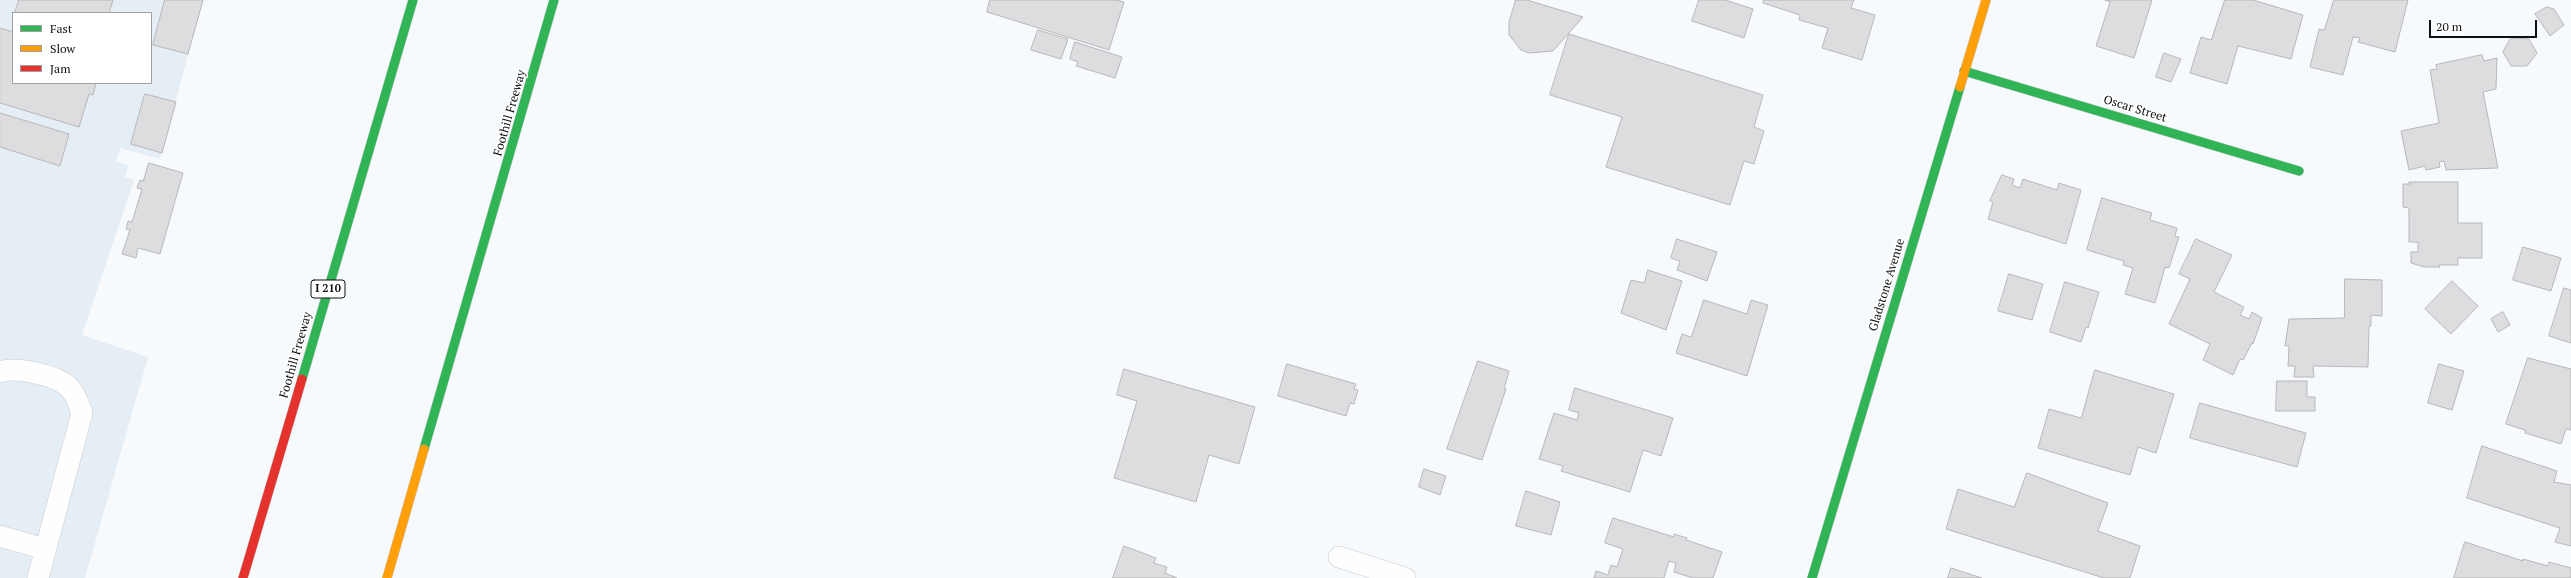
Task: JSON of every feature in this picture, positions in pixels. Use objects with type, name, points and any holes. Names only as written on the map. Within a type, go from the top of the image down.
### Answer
[{"type":"main road","name":"Foothill Freeway","points":[[243,578],[413,0]]},
{"type":"main road","name":"Foothill Freeway","points":[[387,578],[554,0]]},
{"type":"main road","name":"Gladstone Avenue","points":[[1812,578],[1986,0]]},
{"type":"main road","name":"Oscar Street","points":[[1964,71],[2299,171]]},
{"type":"lane","points":[[0,372],[20,368],[65,384],[76,395],[82,413],[38,578]]},
{"type":"lane","points":[[0,536],[45,549]]},
{"type":"lane","points":[[1339,557],[1405,578]]},
{"type":"shaded area","points":[[0,0],[203,0],[160,159],[120,148],[116,162],[128,165],[125,177],[134,180],[82,335],[148,357],[85,578],[0,578]]},
{"type":"building","points":[[19,0],[113,0],[109,12],[15,12]]},
{"type":"building","points":[[165,0],[203,0],[188,54],[153,45]]},
{"type":"building","points":[[990,0],[1116,0],[1124,2],[1109,50],[987,12]]},
{"type":"building","points":[[1516,0],[1527,0],[1583,17],[1553,51],[1529,53],[1521,50],[1509,35],[1509,22]]},
{"type":"building","points":[[1699,0],[1725,0],[1753,9],[1744,38],[1692,21]]},
{"type":"building","points":[[1764,0],[1854,0],[1851,8],[1875,15],[1862,60],[1822,48],[1828,28],[1799,20],[1800,15],[1763,3]]},
{"type":"building","points":[[2105,0],[2152,0],[2134,58],[2096,46],[2110,2]]},
{"type":"building","points":[[2225,0],[2253,0],[2303,15],[2291,59],[2238,46],[2227,84],[2190,73],[2201,37],[2211,40]]},
{"type":"building","points":[[2334,0],[2408,0],[2395,52],[2358,42],[2360,38],[2353,37],[2343,75],[2310,67],[2319,29],[2324,30]]},
{"type":"building","points":[[2547,7],[2554,9],[2564,25],[2550,36],[2535,14]]},
{"type":"building","points":[[0,28],[12,32],[12,84],[96,84],[93,95],[89,94],[79,127],[0,103]]},
{"type":"building","points":[[1038,30],[1068,39],[1061,59],[1031,50]]},
{"type":"building","points":[[1569,34],[1763,95],[1754,127],[1764,131],[1754,164],[1744,161],[1730,205],[1606,167],[1622,117],[1550,95]]},
{"type":"building","points":[[2511,38],[2529,39],[2537,53],[2527,66],[2511,66],[2503,52]]},
{"type":"building","points":[[1075,42],[1122,57],[1115,78],[1076,66],[1078,62],[1070,59]]},
{"type":"building","points":[[2164,53],[2181,59],[2171,82],[2156,77]]},
{"type":"building","points":[[2482,55],[2484,61],[2497,58],[2496,89],[2483,92],[2498,168],[2446,170],[2444,161],[2439,162],[2440,167],[2426,170],[2425,166],[2409,170],[2401,131],[2439,123],[2430,70],[2437,69],[2436,65]]},
{"type":"building","points":[[145,94],[176,102],[162,153],[131,144]]},
{"type":"building","points":[[0,113],[69,134],[60,166],[0,147]]},
{"type":"building","points":[[149,163],[183,173],[160,254],[138,248],[136,258],[122,254],[130,230],[126,229],[128,221],[132,222],[142,189],[137,188],[140,180],[143,181]]},
{"type":"building","points":[[2002,175],[2014,179],[2012,185],[2020,188],[2023,179],[2057,190],[2059,183],[2081,190],[2066,244],[1988,219],[1993,202],[1990,201]]},
{"type":"building","points":[[2409,182],[2458,182],[2458,223],[2482,223],[2482,258],[2458,258],[2458,265],[2439,265],[2440,267],[2424,267],[2411,263],[2411,252],[2418,252],[2418,242],[2409,242],[2409,208],[2403,207],[2403,184],[2410,184]]},
{"type":"building","points":[[2102,198],[2152,213],[2150,220],[2177,228],[2175,236],[2179,237],[2169,268],[2165,267],[2155,303],[2125,294],[2133,268],[2123,265],[2124,261],[2087,250]]},
{"type":"building","points":[[1677,239],[1717,252],[1707,281],[1677,270],[1680,261],[1671,258]]},
{"type":"building","points":[[2196,239],[2232,255],[2214,292],[2244,307],[2240,315],[2249,319],[2252,312],[2262,318],[2253,344],[2252,343],[2243,360],[2240,359],[2233,375],[2203,360],[2210,344],[2169,324],[2190,279],[2179,274]]},
{"type":"building","points":[[2523,247],[2561,258],[2551,291],[2513,280]]},
{"type":"building","points":[[1648,270],[1682,281],[1666,330],[1621,313],[1631,280],[1644,283]]},
{"type":"building","points":[[2009,274],[2043,284],[2032,320],[1998,311]]},
{"type":"building","points":[[2345,279],[2382,280],[2382,316],[2371,315],[2371,326],[2369,326],[2368,367],[2313,366],[2314,377],[2294,377],[2295,366],[2288,366],[2289,346],[2285,346],[2289,319],[2344,318]]},
{"type":"building","points":[[2452,281],[2478,306],[2451,334],[2425,309]]},
{"type":"building","points":[[2065,282],[2099,292],[2088,328],[2086,327],[2081,342],[2050,332]]},
{"type":"building","points":[[2564,288],[2571,290],[2571,343],[2549,336]]},
{"type":"building","points":[[1704,300],[1747,314],[1751,300],[1768,305],[1747,376],[1676,353],[1682,334],[1691,337]]},
{"type":"building","points":[[2503,312],[2510,325],[2498,332],[2491,319]]},
{"type":"building","points":[[2528,358],[2571,369],[2571,430],[2566,429],[2561,444],[2525,433],[2525,430],[2506,424]]},
{"type":"building","points":[[1478,361],[1509,371],[1504,389],[1506,389],[1482,460],[1447,449]]},
{"type":"building","points":[[1287,364],[1356,384],[1354,389],[1358,390],[1354,404],[1350,403],[1346,416],[1278,396]]},
{"type":"building","points":[[2439,364],[2464,371],[2452,410],[2428,403]]},
{"type":"building","points":[[1124,369],[1255,407],[1239,464],[1209,455],[1196,502],[1114,478],[1137,401],[1117,395]]},
{"type":"building","points":[[2095,370],[2174,394],[2156,453],[2138,447],[2130,475],[2038,448],[2049,409],[2081,418]]},
{"type":"building","points":[[2277,381],[2307,381],[2307,397],[2315,397],[2315,411],[2276,411]]},
{"type":"building","points":[[1575,388],[1673,418],[1661,456],[1643,450],[1630,492],[1561,471],[1563,466],[1539,459],[1554,413],[1577,420],[1579,413],[1569,410]]},
{"type":"building","points":[[2200,403],[2306,433],[2297,467],[2190,438]]},
{"type":"building","points":[[2482,446],[2557,471],[2554,482],[2571,485],[2571,546],[2555,542],[2560,528],[2467,498]]},
{"type":"building","points":[[1424,469],[1446,476],[1440,495],[1419,487]]},
{"type":"building","points":[[2027,473],[2108,503],[2098,531],[2140,546],[2130,578],[2104,578],[1946,529],[1958,489],[2014,507]]},
{"type":"building","points":[[1526,491],[1560,502],[1551,535],[1516,526]]},
{"type":"building","points":[[1613,518],[1674,537],[1674,534],[1687,538],[1686,540],[1722,552],[1713,578],[1693,578],[1674,572],[1676,563],[1669,561],[1664,578],[1594,578],[1596,571],[1608,575],[1611,565],[1617,567],[1623,549],[1605,543]]},
{"type":"building","points":[[2465,542],[2523,561],[2523,559],[2548,566],[2549,562],[2571,568],[2571,578],[2454,578]]},
{"type":"building","points":[[1124,546],[1156,558],[1154,563],[1167,567],[1165,573],[1177,578],[1113,578]]},
{"type":"building","points":[[1951,568],[1982,578],[1948,578]]},
{"type":"traffic: fast","points":[[302,379],[413,0]]},
{"type":"traffic: fast","points":[[424,449],[554,0]]},
{"type":"traffic: fast","points":[[1964,71],[2299,171]]},
{"type":"traffic: fast","points":[[1812,578],[1960,87]]},
{"type":"traffic: slow","points":[[1960,87],[1986,0]]},
{"type":"traffic: slow","points":[[387,578],[424,449]]},
{"type":"traffic: jam","points":[[243,578],[302,379]]}]
